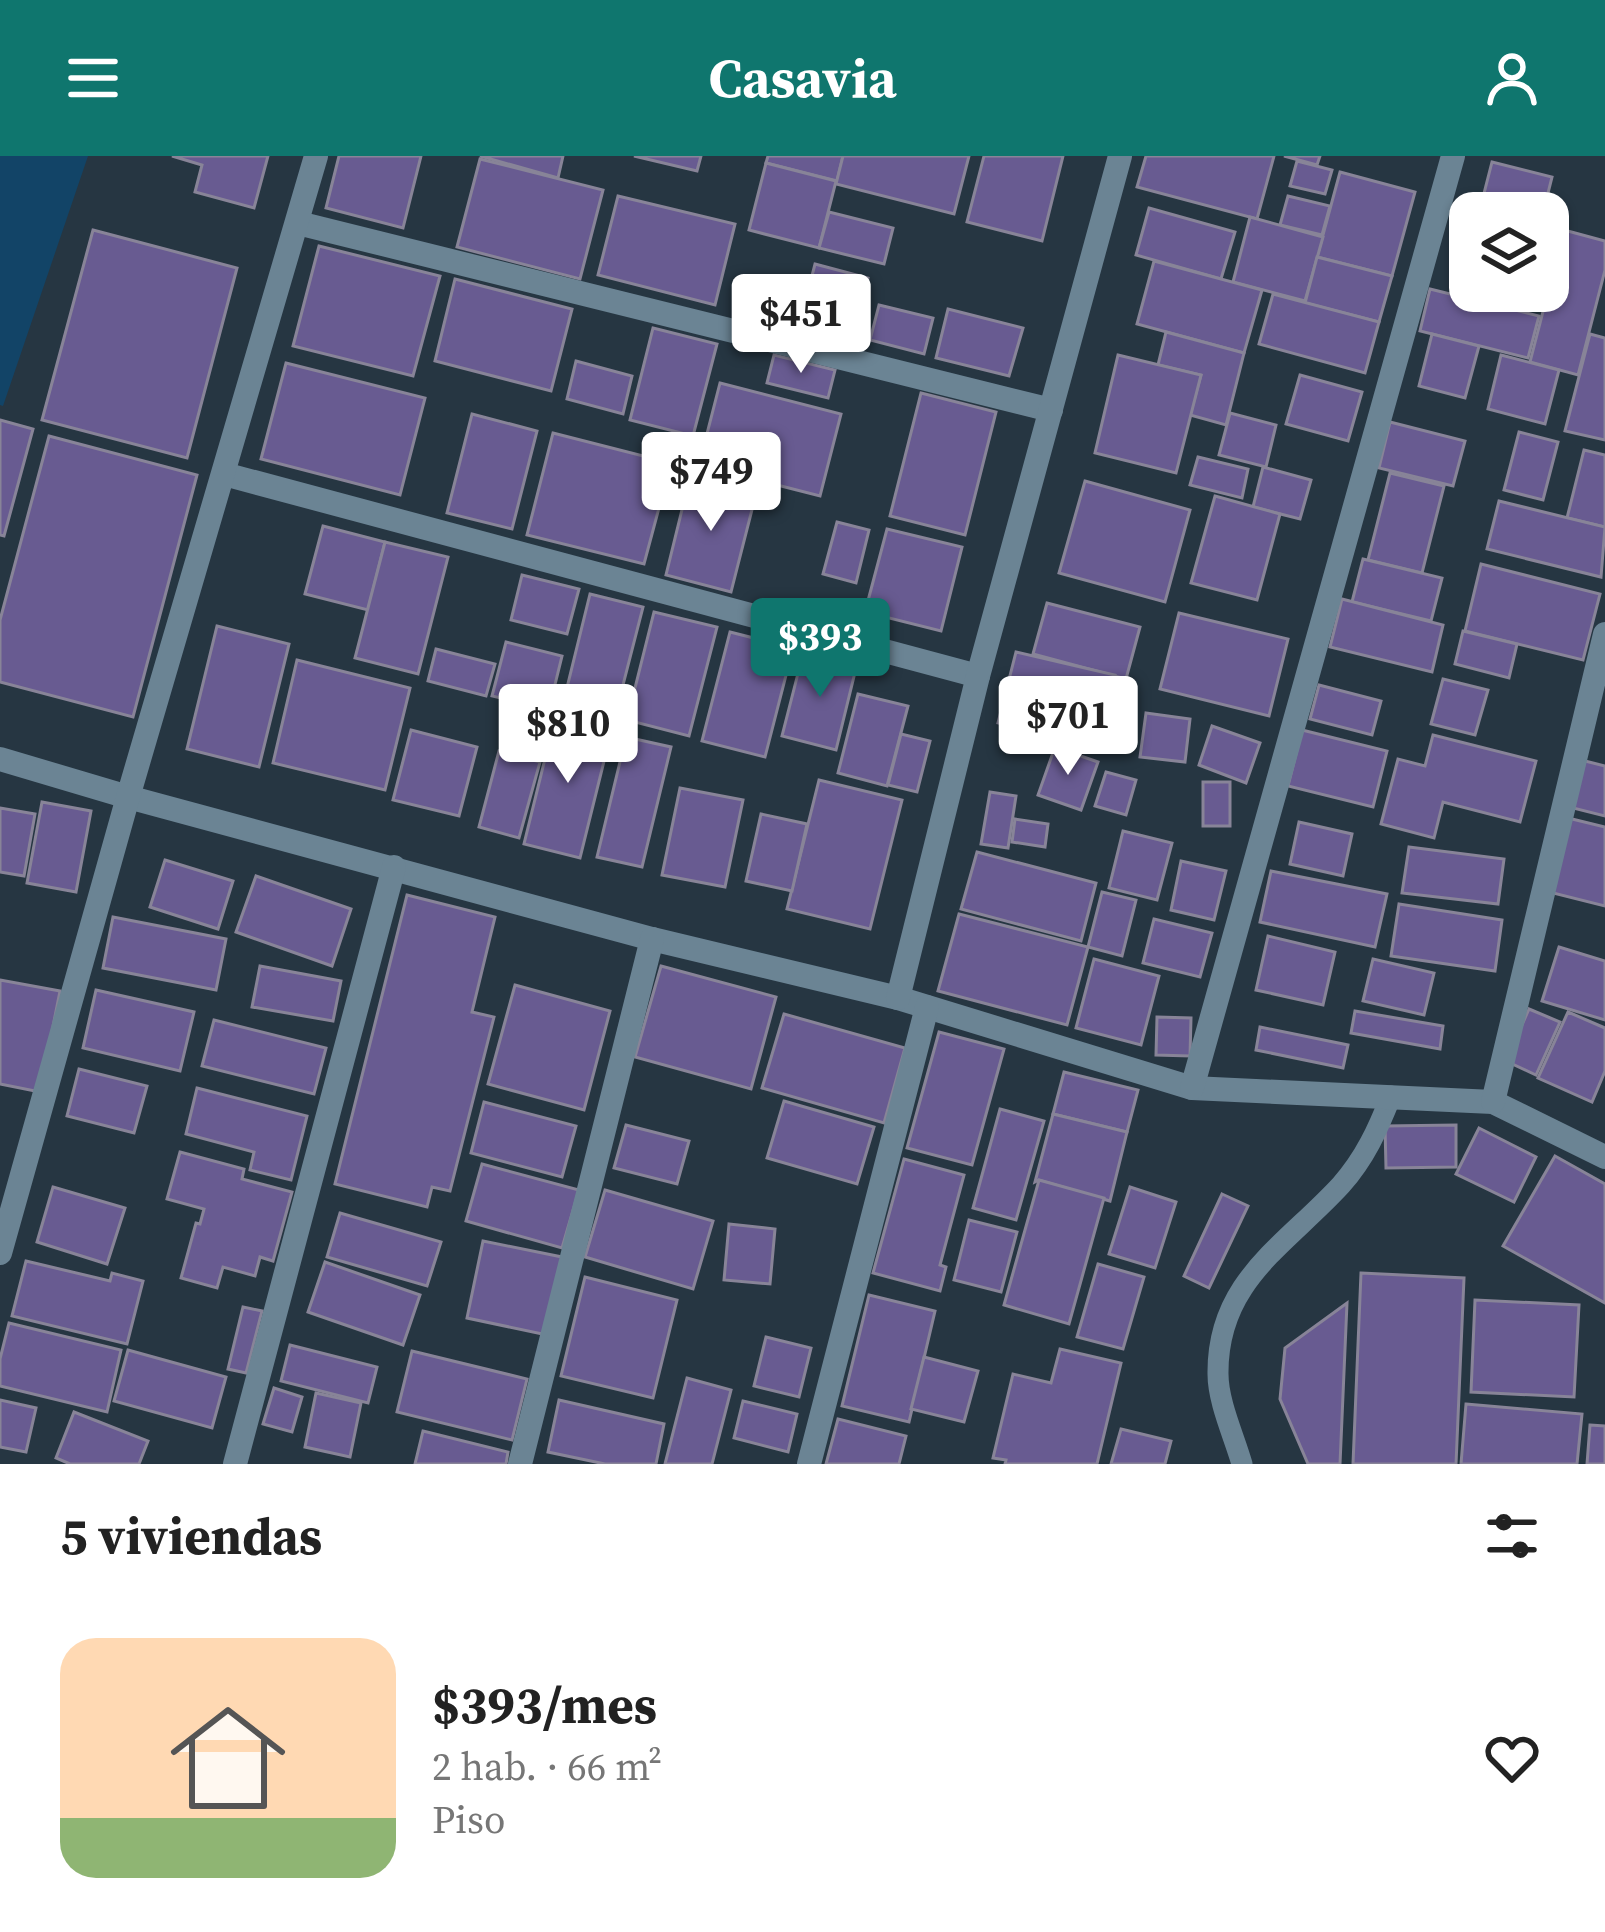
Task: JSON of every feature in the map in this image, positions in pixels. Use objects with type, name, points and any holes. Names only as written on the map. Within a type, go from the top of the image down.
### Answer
[{"type":"street","points":[[0,1253],[316,156]]},
{"type":"street","points":[[898,998],[978,676],[1120,156]]},
{"type":"street","points":[[1192,1088],[1453,156]]},
{"type":"street","points":[[298,223],[1051,410]]},
{"type":"street","points":[[224,474],[978,676]]},
{"type":"street","points":[[1493,1102],[1605,634]]},
{"type":"street","points":[[0,759],[652,939],[927,1006],[1192,1088],[1493,1102],[1605,1157]]},
{"type":"street","points":[[236,1464],[394,867]]},
{"type":"street","points":[[520,1464],[652,939]]},
{"type":"street","points":[[809,1464],[927,1006]]},
{"type":"lane","points":[[1242,1464],[1217,1378],[1222,1322],[1256,1266],[1342,1184],[1372,1144],[1391,1096]]},
{"type":"shaded area","points":[[0,156],[88,156],[3,406],[0,405]]},
{"type":"building","points":[[172,156],[268,156],[254,208],[195,192],[202,165]]},
{"type":"building","points":[[339,156],[421,156],[403,228],[326,208]]},
{"type":"building","points":[[480,156],[563,156],[558,178]]},
{"type":"building","points":[[634,156],[701,156],[697,171]]},
{"type":"building","points":[[768,156],[843,156],[837,181],[766,163]]},
{"type":"building","points":[[843,156],[969,156],[954,214],[836,184]]},
{"type":"building","points":[[984,156],[1063,156],[1042,241],[967,222]]},
{"type":"building","points":[[1146,156],[1274,156],[1257,219],[1137,187]]},
{"type":"building","points":[[1284,156],[1320,156],[1317,165]]},
{"type":"building","points":[[480,159],[603,190],[580,279],[457,247]]},
{"type":"building","points":[[1297,161],[1332,170],[1325,194],[1290,186]]},
{"type":"building","points":[[1492,162],[1552,177],[1548,192],[1484,192]]},
{"type":"building","points":[[766,163],[836,181],[819,248],[749,230]]},
{"type":"building","points":[[1340,172],[1415,192],[1392,276],[1317,257]]},
{"type":"building","points":[[618,196],[735,224],[715,305],[598,275]]},
{"type":"building","points":[[1288,196],[1330,206],[1322,235],[1280,225]]},
{"type":"building","points":[[1149,208],[1235,232],[1221,279],[1136,255]]},
{"type":"building","points":[[829,212],[893,228],[884,264],[819,248]]},
{"type":"building","points":[[1250,217],[1323,237],[1305,301],[1233,282]]},
{"type":"building","points":[[93,230],[237,268],[187,458],[42,420]]},
{"type":"building","points":[[1569,231],[1605,241],[1605,270],[1578,375],[1530,362],[1543,312],[1569,312]]},
{"type":"building","points":[[319,246],[440,276],[413,376],[293,346]]},
{"type":"building","points":[[1317,257],[1392,276],[1379,322],[1305,303]]},
{"type":"building","points":[[1154,261],[1262,290],[1244,353],[1137,324]]},
{"type":"building","points":[[815,264],[868,278],[853,335],[800,322]]},
{"type":"building","points":[[455,279],[572,309],[551,391],[435,361]]},
{"type":"building","points":[[1430,289],[1449,294],[1449,312],[1539,316],[1528,358],[1420,331]]},
{"type":"building","points":[[1273,294],[1379,322],[1365,373],[1259,344]]},
{"type":"building","points":[[879,305],[933,318],[924,354],[870,340]]},
{"type":"building","points":[[948,309],[1023,328],[1009,376],[936,358]]},
{"type":"building","points":[[653,328],[717,344],[693,436],[630,420]]},
{"type":"building","points":[[1166,332],[1244,353],[1226,425],[1190,415],[1201,375],[1158,365]]},
{"type":"building","points":[[1432,334],[1479,346],[1465,398],[1419,386]]},
{"type":"building","points":[[1590,334],[1605,338],[1605,440],[1565,431]]},
{"type":"building","points":[[774,355],[835,370],[828,398],[767,383]]},
{"type":"building","points":[[1118,355],[1201,375],[1176,473],[1095,453]]},
{"type":"building","points":[[1501,355],[1559,370],[1545,424],[1488,409]]},
{"type":"building","points":[[576,361],[632,376],[623,414],[567,399]]},
{"type":"building","points":[[286,363],[425,398],[400,495],[261,459]]},
{"type":"building","points":[[1300,375],[1362,392],[1348,441],[1286,424]]},
{"type":"building","points":[[720,383],[841,414],[820,496],[699,465]]},
{"type":"building","points":[[921,393],[996,412],[965,535],[890,516]]},
{"type":"building","points":[[1230,413],[1276,425],[1266,467],[1219,455]]},
{"type":"building","points":[[472,414],[537,431],[512,529],[447,513]]},
{"type":"building","points":[[0,420],[33,429],[4,536],[0,535]]},
{"type":"building","points":[[1390,422],[1465,441],[1453,486],[1379,468]]},
{"type":"building","points":[[1519,432],[1558,442],[1543,500],[1504,490]]},
{"type":"building","points":[[553,433],[671,463],[644,564],[527,535]]},
{"type":"building","points":[[49,436],[197,475],[133,717],[0,682],[0,620]]},
{"type":"building","points":[[1584,450],[1605,455],[1605,527],[1567,518]]},
{"type":"building","points":[[1198,457],[1248,469],[1242,498],[1190,485]]},
{"type":"building","points":[[1263,467],[1311,480],[1300,519],[1253,507]]},
{"type":"building","points":[[1390,473],[1444,486],[1422,573],[1368,560]]},
{"type":"building","points":[[690,477],[756,494],[731,592],[666,575]]},
{"type":"building","points":[[1085,481],[1190,510],[1165,602],[1059,573]]},
{"type":"building","points":[[1215,496],[1280,514],[1257,600],[1191,583]]},
{"type":"building","points":[[1499,501],[1605,527],[1601,577],[1487,549]]},
{"type":"building","points":[[837,522],[869,530],[856,583],[823,574]]},
{"type":"building","points":[[323,526],[385,542],[368,610],[305,594]]},
{"type":"building","points":[[887,529],[962,547],[941,631],[865,612]]},
{"type":"building","points":[[385,542],[448,557],[418,674],[355,658]]},
{"type":"building","points":[[1363,559],[1442,578],[1431,621],[1352,602]]},
{"type":"building","points":[[1481,564],[1600,594],[1583,660],[1465,631]]},
{"type":"building","points":[[522,575],[579,589],[567,634],[511,620]]},
{"type":"building","points":[[590,594],[643,607],[614,720],[562,708]]},
{"type":"building","points":[[1342,599],[1443,625],[1432,672],[1330,647]]},
{"type":"building","points":[[1047,603],[1140,627],[1126,679],[1033,654]]},
{"type":"building","points":[[654,612],[717,627],[689,736],[627,720]]},
{"type":"building","points":[[1179,613],[1288,639],[1269,716],[1160,689]]},
{"type":"building","points":[[217,626],[289,644],[259,767],[187,749]]},
{"type":"building","points":[[1463,631],[1517,644],[1509,678],[1455,664]]},
{"type":"building","points":[[730,632],[793,648],[765,757],[702,741]]},
{"type":"building","points":[[506,642],[562,656],[549,709],[492,696]]},
{"type":"building","points":[[436,649],[495,664],[486,696],[428,681]]},
{"type":"building","points":[[804,650],[857,664],[836,750],[782,736]]},
{"type":"building","points":[[1016,652],[1115,675],[1097,746],[998,723]]},
{"type":"building","points":[[297,660],[410,688],[385,790],[273,763]]},
{"type":"building","points":[[1443,679],[1488,690],[1475,735],[1431,724]]},
{"type":"building","points":[[1319,685],[1381,701],[1372,735],[1310,719]]},
{"type":"building","points":[[858,694],[908,706],[887,786],[838,773]]},
{"type":"building","points":[[1146,713],[1190,719],[1185,762],[1140,757]]},
{"type":"building","points":[[556,714],[612,729],[580,858],[524,844]]},
{"type":"building","points":[[1212,726],[1260,743],[1246,783],[1199,765]]},
{"type":"building","points":[[411,730],[477,747],[459,816],[393,800]]},
{"type":"building","points":[[1302,730],[1387,751],[1373,807],[1288,786]]},
{"type":"building","points":[[901,734],[930,741],[917,792],[888,785]]},
{"type":"building","points":[[1433,735],[1536,761],[1520,822],[1443,802],[1434,838],[1381,824],[1398,759],[1425,766]]},
{"type":"building","points":[[626,737],[671,747],[642,867],[597,857]]},
{"type":"building","points":[[1055,747],[1098,762],[1081,810],[1038,795]]},
{"type":"building","points":[[499,751],[540,762],[519,838],[479,827]]},
{"type":"building","points":[[1581,760],[1605,766],[1605,816],[1569,807]]},
{"type":"building","points":[[1106,772],[1136,780],[1126,815],[1095,806]]},
{"type":"building","points":[[819,780],[902,800],[870,929],[787,909]]},
{"type":"building","points":[[1203,782],[1230,782],[1230,826],[1203,826]]},
{"type":"building","points":[[680,788],[743,800],[725,887],[662,875]]},
{"type":"building","points":[[990,792],[1016,796],[1008,848],[981,844]]},
{"type":"building","points":[[42,802],[91,811],[76,892],[27,883]]},
{"type":"building","points":[[0,808],[35,814],[24,876],[0,872]]},
{"type":"building","points":[[761,814],[807,824],[792,891],[746,881]]},
{"type":"building","points":[[1568,818],[1605,827],[1605,906],[1549,892]]},
{"type":"building","points":[[1015,819],[1048,824],[1045,847],[1012,842]]},
{"type":"building","points":[[1299,822],[1352,834],[1343,876],[1290,864]]},
{"type":"building","points":[[1123,831],[1172,843],[1157,900],[1109,888]]},
{"type":"building","points":[[1409,847],[1504,859],[1498,904],[1402,893]]},
{"type":"building","points":[[977,852],[1096,883],[1081,941],[961,909]]},
{"type":"building","points":[[165,860],[233,881],[218,929],[150,907]]},
{"type":"building","points":[[1181,861],[1226,871],[1214,920],[1171,910]]},
{"type":"building","points":[[1271,871],[1387,894],[1375,947],[1260,922]]},
{"type":"building","points":[[256,876],[351,909],[332,966],[236,932]]},
{"type":"building","points":[[1102,892],[1136,900],[1122,956],[1088,947]]},
{"type":"building","points":[[407,895],[495,917],[472,1012],[494,1017],[450,1191],[432,1187],[427,1207],[335,1184]]},
{"type":"building","points":[[1399,904],[1502,920],[1495,971],[1391,956]]},
{"type":"building","points":[[959,914],[1088,947],[1067,1025],[938,991]]},
{"type":"building","points":[[113,917],[226,939],[216,990],[103,968]]},
{"type":"building","points":[[1154,919],[1212,933],[1200,977],[1143,963]]},
{"type":"building","points":[[1268,936],[1335,952],[1323,1005],[1256,990]]},
{"type":"building","points":[[1559,947],[1605,961],[1605,1020],[1542,1001]]},
{"type":"building","points":[[1094,959],[1159,976],[1141,1045],[1076,1028]]},
{"type":"building","points":[[1373,959],[1434,973],[1424,1015],[1363,1001]]},
{"type":"building","points":[[260,966],[341,981],[333,1021],[252,1007]]},
{"type":"building","points":[[661,966],[776,997],[751,1089],[635,1057]]},
{"type":"building","points":[[0,980],[60,991],[40,1092],[0,1084]]},
{"type":"building","points":[[515,985],[610,1011],[584,1110],[488,1084]]},
{"type":"building","points":[[96,990],[194,1012],[180,1071],[83,1048]]},
{"type":"building","points":[[1529,1009],[1560,1022],[1536,1075],[1506,1061]]},
{"type":"building","points":[[1355,1011],[1443,1026],[1440,1049],[1351,1033]]},
{"type":"building","points":[[1568,1012],[1605,1028],[1605,1071],[1592,1102],[1538,1078]]},
{"type":"building","points":[[784,1014],[905,1048],[884,1123],[762,1088]]},
{"type":"building","points":[[1157,1017],[1191,1018],[1190,1056],[1156,1055]]},
{"type":"building","points":[[214,1020],[326,1048],[314,1094],[202,1066]]},
{"type":"building","points":[[1260,1027],[1348,1045],[1343,1068],[1256,1050]]},
{"type":"building","points":[[939,1032],[1004,1049],[972,1165],[907,1148]]},
{"type":"building","points":[[79,1069],[147,1086],[134,1133],[67,1116]]},
{"type":"building","points":[[1064,1072],[1138,1090],[1127,1132],[1053,1114]]},
{"type":"building","points":[[197,1088],[307,1116],[291,1180],[250,1170],[254,1152],[186,1134]]},
{"type":"building","points":[[784,1101],[874,1127],[857,1184],[767,1158]]},
{"type":"building","points":[[484,1102],[576,1126],[562,1177],[471,1153]]},
{"type":"building","points":[[1000,1109],[1044,1121],[1016,1220],[973,1208]]},
{"type":"building","points":[[1053,1114],[1127,1132],[1110,1201],[1035,1182]]},
{"type":"building","points":[[626,1125],[689,1141],[677,1184],[614,1168]]},
{"type":"building","points":[[1456,1125],[1456,1167],[1386,1168],[1385,1126]]},
{"type":"building","points":[[1479,1128],[1536,1157],[1514,1202],[1456,1174]]},
{"type":"building","points":[[180,1152],[244,1169],[242,1179],[292,1192],[273,1261],[260,1257],[255,1276],[223,1267],[217,1288],[181,1278],[204,1209],[167,1199]]},
{"type":"building","points":[[1555,1156],[1605,1184],[1605,1303],[1503,1246]]},
{"type":"building","points":[[904,1159],[964,1175],[940,1265],[946,1267],[940,1291],[873,1273]]},
{"type":"building","points":[[482,1164],[579,1190],[562,1248],[466,1221]]},
{"type":"building","points":[[1039,1180],[1104,1198],[1069,1324],[1004,1305]]},
{"type":"building","points":[[53,1187],[125,1208],[107,1264],[37,1242]]},
{"type":"building","points":[[1130,1187],[1176,1202],[1155,1268],[1109,1254]]},
{"type":"building","points":[[605,1190],[713,1221],[693,1289],[585,1257]]},
{"type":"building","points":[[1222,1194],[1248,1206],[1209,1288],[1184,1276]]},
{"type":"building","points":[[340,1213],[441,1242],[427,1286],[327,1257]]},
{"type":"building","points":[[969,1220],[1017,1232],[1001,1292],[954,1280]]},
{"type":"building","points":[[729,1224],[775,1229],[770,1284],[724,1280]]},
{"type":"building","points":[[483,1241],[562,1257],[547,1335],[467,1318]]},
{"type":"building","points":[[26,1261],[110,1281],[112,1273],[143,1281],[127,1344],[12,1316]]},
{"type":"building","points":[[325,1262],[420,1295],[403,1345],[308,1312]]},
{"type":"building","points":[[1098,1264],[1144,1277],[1123,1349],[1077,1337]]},
{"type":"building","points":[[1361,1273],[1464,1278],[1456,1464],[1353,1464]]},
{"type":"building","points":[[585,1277],[677,1300],[653,1398],[561,1376]]},
{"type":"building","points":[[869,1295],[935,1311],[909,1422],[842,1406]]},
{"type":"building","points":[[1475,1300],[1579,1305],[1574,1397],[1471,1392]]},
{"type":"building","points":[[1347,1303],[1340,1464],[1308,1464],[1280,1399],[1285,1348]]},
{"type":"building","points":[[243,1307],[262,1311],[246,1373],[228,1369]]},
{"type":"building","points":[[9,1323],[121,1350],[107,1412],[0,1386],[0,1359]]},
{"type":"building","points":[[766,1337],[811,1348],[799,1397],[754,1386]]},
{"type":"building","points":[[290,1345],[377,1367],[368,1403],[281,1381]]},
{"type":"building","points":[[1060,1349],[1121,1363],[1097,1464],[1005,1464],[1006,1460],[993,1458],[1013,1374],[1051,1383]]},
{"type":"building","points":[[128,1350],[226,1377],[212,1428],[114,1401]]},
{"type":"building","points":[[412,1351],[527,1379],[512,1440],[397,1412]]},
{"type":"building","points":[[924,1357],[978,1371],[964,1422],[911,1409]]},
{"type":"building","points":[[687,1378],[731,1390],[712,1464],[665,1464]]},
{"type":"building","points":[[274,1388],[302,1397],[292,1432],[263,1424]]},
{"type":"building","points":[[316,1393],[361,1403],[350,1457],[305,1447]]},
{"type":"building","points":[[0,1400],[36,1408],[26,1452],[0,1447]]},
{"type":"building","points":[[559,1400],[664,1424],[656,1464],[605,1464],[548,1452]]},
{"type":"building","points":[[743,1401],[797,1414],[788,1452],[734,1438]]},
{"type":"building","points":[[1466,1404],[1582,1414],[1577,1464],[1461,1464]]},
{"type":"building","points":[[74,1412],[148,1441],[139,1464],[70,1464],[56,1458]]},
{"type":"building","points":[[838,1419],[906,1436],[899,1464],[826,1464]]},
{"type":"building","points":[[1590,1425],[1605,1426],[1605,1464],[1587,1464]]},
{"type":"building","points":[[1121,1429],[1171,1441],[1165,1464],[1111,1464]]},
{"type":"building","points":[[423,1431],[508,1452],[506,1464],[415,1464]]}]
